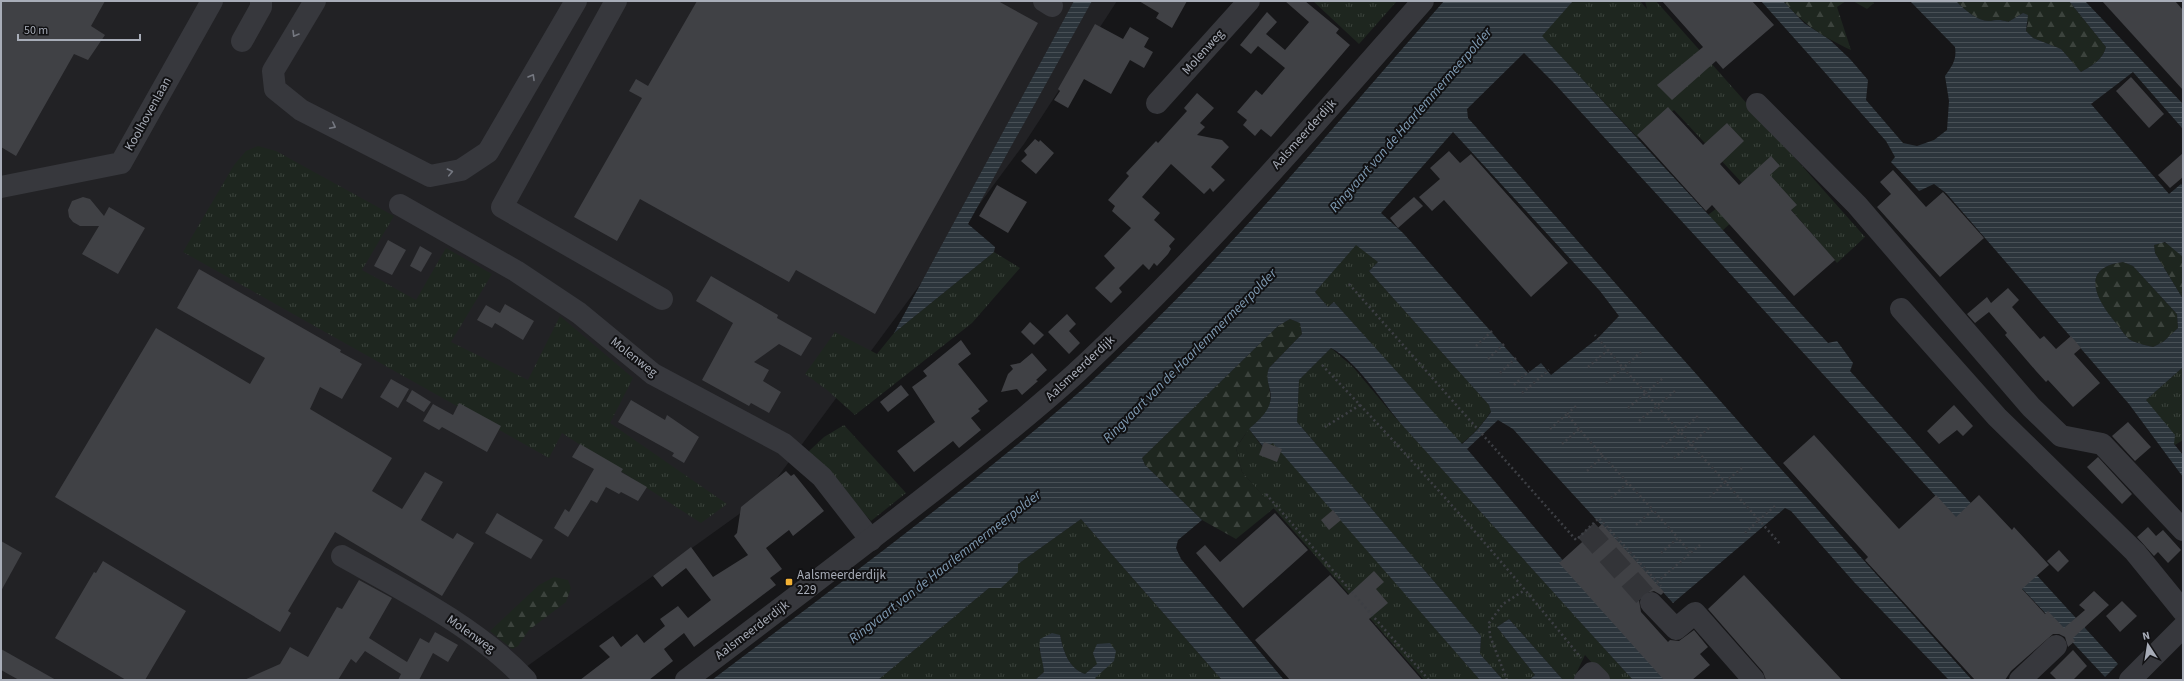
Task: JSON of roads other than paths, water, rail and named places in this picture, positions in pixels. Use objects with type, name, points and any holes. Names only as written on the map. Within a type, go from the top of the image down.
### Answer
[{"type":"street","name":"Koolhovenlaan","points":[[1,187],[122,162],[212,1]]},
{"type":"street","points":[[242,41],[260,7],[261,1]]},
{"type":"street","points":[[315,1],[273,71],[275,89],[301,110],[430,176],[461,170],[488,152],[576,1]]},
{"type":"street","points":[[616,1],[502,207],[662,299]]},
{"type":"street","name":"Molenweg","points":[[1157,103],[1249,1]]},
{"type":"street","name":"Aalsmeerderdijk","points":[[686,680],[871,540],[1030,414],[1146,306],[1204,246],[1419,3]]},
{"type":"street","points":[[1757,104],[1857,205],[2031,407],[2061,436],[2102,444],[2183,530]]},
{"type":"street","name":"Molenweg","points":[[400,206],[516,271],[580,313],[653,374],[784,444],[822,477],[871,540]]},
{"type":"street","points":[[1901,309],[1997,417],[2135,552],[2183,611]]},
{"type":"street","name":"Molenweg","points":[[342,556],[433,607],[509,662],[526,680]]},
{"type":"street","points":[[1657,596],[1676,629],[1694,613],[1754,680]]},
{"type":"street","points":[[2130,680],[2183,627]]},
{"type":"street","points":[[2020,680],[2056,646]]},
{"type":"water","points":[[1074,1],[1092,1],[968,224],[995,247],[994,252],[894,333]]},
{"type":"water","name":"Ringvaart van de Haarlemmermeerpolder","points":[[1444,1],[1573,1],[1542,36],[1828,343],[1837,341],[1853,363],[1850,371],[2118,664],[2105,677],[1553,82],[1524,53],[1467,109],[1468,118],[1781,469],[1972,680],[1949,680],[1854,582],[1791,511],[1785,508],[1673,603],[1513,429],[1498,420],[1467,449],[1666,680],[1633,680],[1403,426],[1360,372],[1341,354],[1331,348],[1299,380],[1297,422],[1481,636],[1480,654],[1503,680],[1480,680],[1273,443],[1264,448],[1249,429],[1266,412],[1270,402],[1271,396],[1267,376],[1269,368],[1302,334],[1300,323],[1290,319],[1278,326],[1142,458],[1145,465],[1202,520],[1178,540],[1176,548],[1181,559],[1284,680],[1222,680],[1081,519],[1018,564],[1018,572],[1001,588],[989,588],[878,680],[712,680],[878,555],[976,478],[1094,379],[1198,277],[1282,187]],"holes":[[[1453,132],[1600,291],[1619,316],[1598,338],[1551,375],[1541,363],[1528,373],[1403,233],[1381,213]],[[1356,245],[1378,262],[1369,271],[1489,405],[1491,412],[1478,429],[1462,444],[1334,302],[1328,307],[1315,292]]]},
{"type":"water","points":[[1761,1],[1783,1],[1804,23],[1830,40],[1850,59],[1868,80],[1866,100],[1903,143],[1917,146],[1934,140],[1947,130],[1949,101],[1945,76],[1955,59],[1955,47],[1910,1],[1956,1],[1971,14],[1980,19],[1989,21],[2000,20],[2008,22],[2023,13],[2028,15],[2026,31],[2033,38],[2061,49],[2081,72],[2093,65],[2102,56],[2106,47],[2069,1],[2085,1],[2183,104],[2183,129],[2133,72],[2091,104],[2169,194],[2181,184],[2183,186],[2183,257],[2165,242],[2154,245],[2155,253],[2183,299],[2183,367],[2146,400],[2175,435],[2174,444],[2183,455],[2183,477],[2129,404],[1946,193],[1934,184],[1919,191],[1891,162],[1895,157],[1886,141]],"holes":[[[2123,262],[2133,266],[2177,314],[2178,328],[2163,342],[2153,347],[2134,342],[2127,337],[2102,304],[2095,286],[2096,278],[2101,271],[2109,265]]]},
{"type":"water","points":[[1509,619],[1563,680],[1529,680],[1535,675],[1497,627]]},
{"type":"water","points":[[1052,633],[1060,635],[1063,647],[1070,663],[1085,674],[1097,664],[1093,653],[1097,644],[1110,643],[1116,651],[1114,661],[1095,678],[1097,680],[1035,680],[1044,672],[1040,651],[1040,639]]},
{"type":"tunnel","points":[[1586,530],[1651,603]]},
{"type":"place","name":"Aalsmeerderdijk 229","points":[[789,582]]}]
